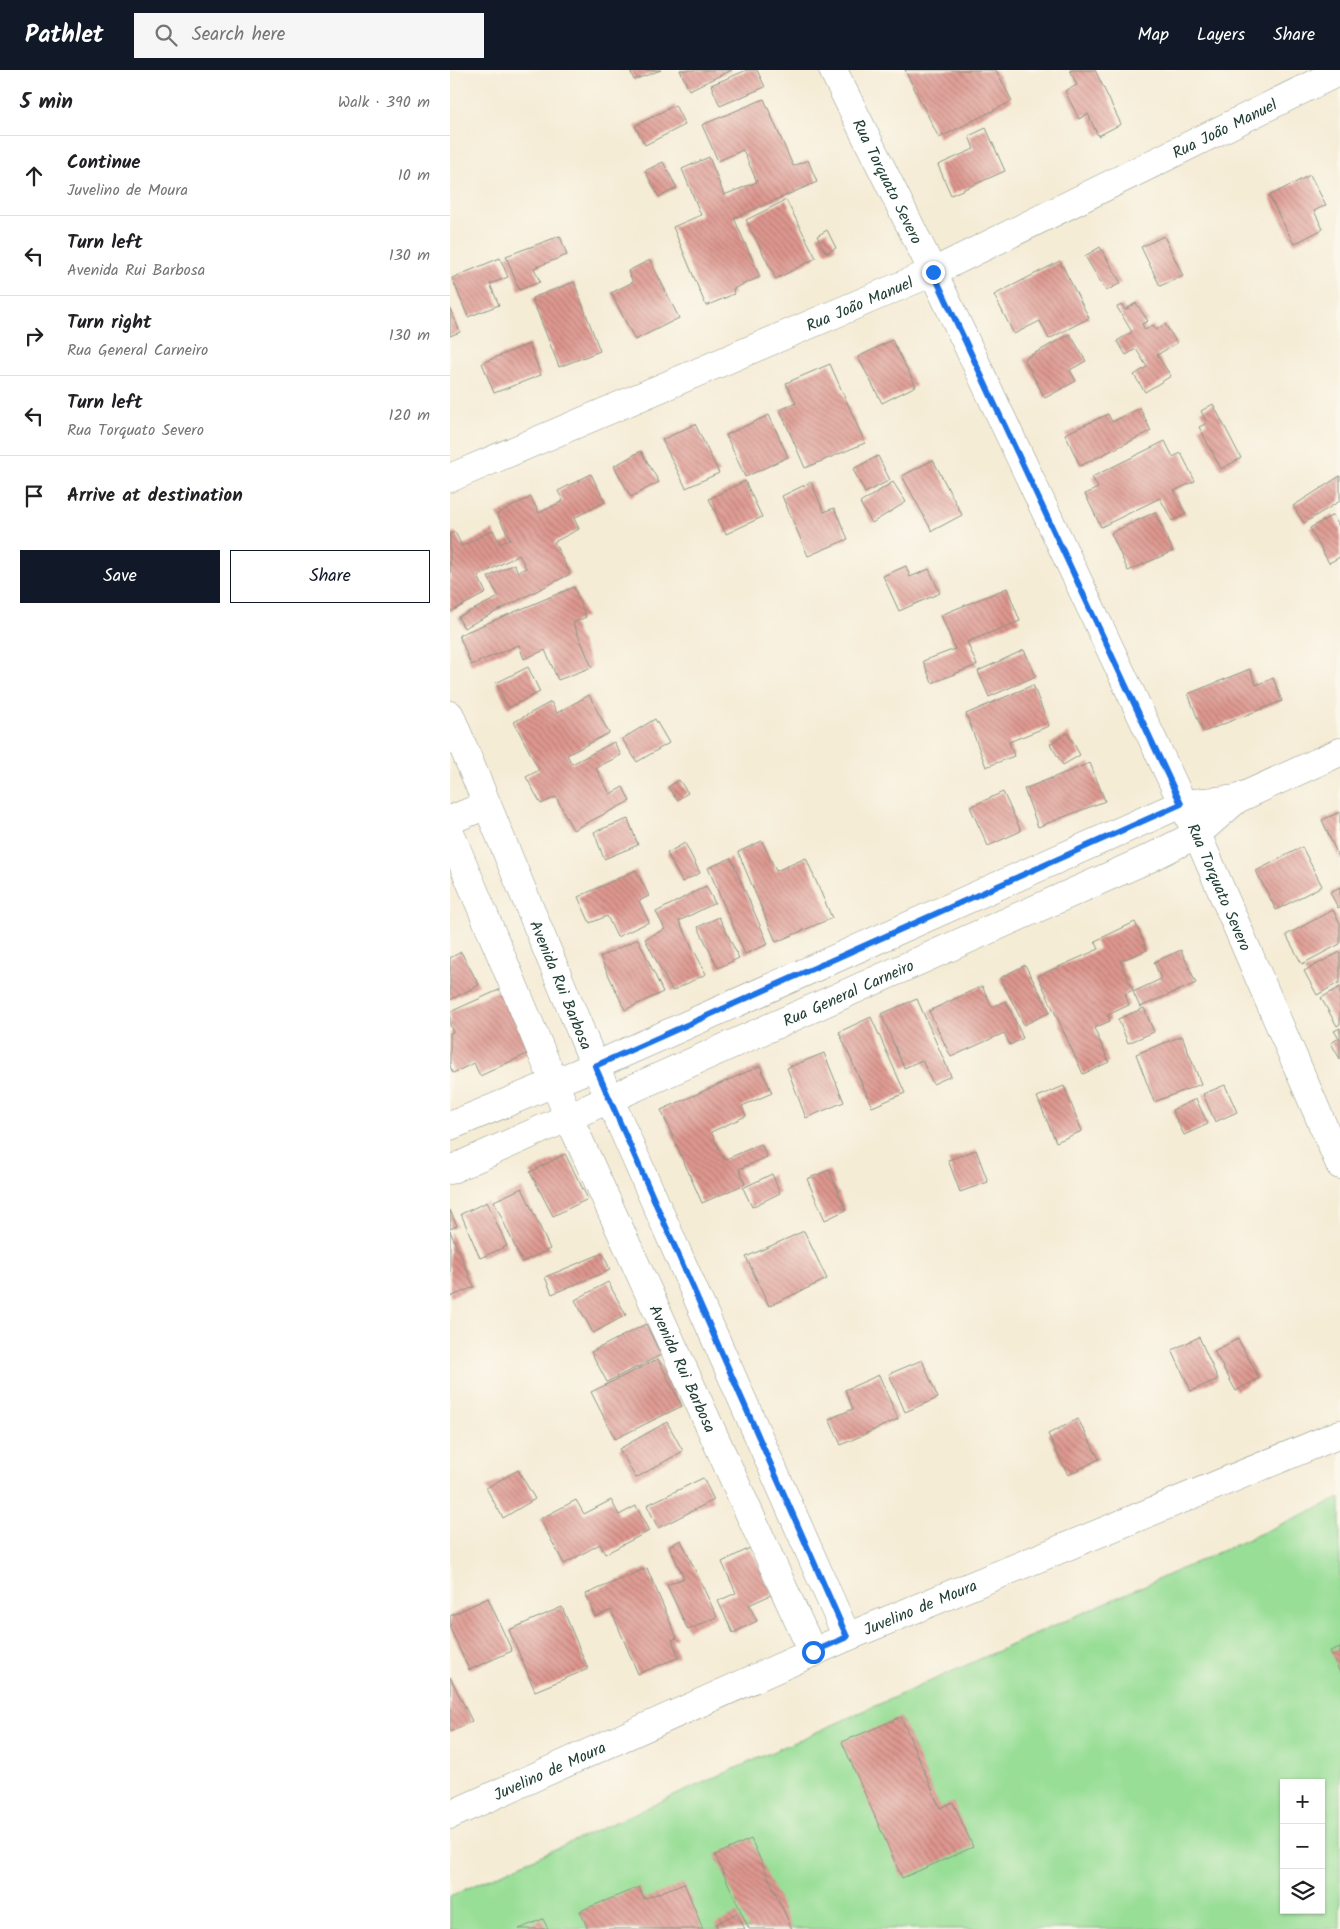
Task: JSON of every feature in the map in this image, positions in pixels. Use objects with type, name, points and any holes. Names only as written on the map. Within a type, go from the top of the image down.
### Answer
[{"type":"street","name":"Rua Torquato Severo","points":[[833,70],[933,272],[1181,804],[1197,834],[1340,1165]]},
{"type":"street","name":"Rua João Manuel","points":[[450,478],[933,272],[1340,71]]},
{"type":"street","name":"Avenida Rui Barbosa","points":[[450,715],[595,1066],[847,1637]]},
{"type":"street","name":"Rua General Carneiro","points":[[450,1170],[1141,862],[1197,834],[1237,798],[1340,752]]},
{"type":"street","name":"Rua General Carneiro","points":[[450,1126],[554,1081],[595,1066],[1181,804],[1237,798]]},
{"type":"street","points":[[450,820],[487,805]]},
{"type":"street","name":"Avenida Rui Barbosa","points":[[450,833],[569,1118],[813,1652]]},
{"type":"street","points":[[692,1388],[730,1372]]},
{"type":"street","name":"Juvelino de Moura","points":[[450,1815],[847,1637],[1340,1434]]},
{"type":"green space","points":[[1340,1498],[1340,1929],[450,1929],[450,1896]]},
{"type":"building","points":[[630,70],[661,70],[634,80]]},
{"type":"building","points":[[680,70],[732,70],[689,90]]},
{"type":"building","points":[[747,70],[757,70],[765,87],[720,106],[711,85]]},
{"type":"building","points":[[905,70],[996,70],[1012,101],[939,138]]},
{"type":"building","points":[[1070,70],[1095,70],[1121,124],[1098,136],[1088,114],[1079,119],[1065,91],[1077,85]]},
{"type":"building","points":[[764,99],[793,166],[808,160],[817,182],[734,218],[760,277],[733,289],[734,294],[706,306],[673,227],[701,215],[682,169],[709,157],[724,195],[757,182],[743,150],[718,161],[702,125]]},
{"type":"building","points":[[675,105],[685,125],[645,145],[635,126]]},
{"type":"building","points":[[986,128],[1005,171],[951,195],[938,165],[974,149],[969,136]]},
{"type":"building","points":[[663,162],[677,188],[659,197],[645,171]]},
{"type":"building","points":[[1310,175],[1326,205],[1314,211],[1323,229],[1294,244],[1269,196]]},
{"type":"building","points":[[786,200],[816,258],[776,279],[746,220]]},
{"type":"building","points":[[827,230],[836,248],[826,253],[817,236]]},
{"type":"building","points":[[560,236],[567,255],[534,268],[540,282],[519,290],[506,256]]},
{"type":"building","points":[[1164,236],[1183,276],[1160,286],[1141,247]]},
{"type":"building","points":[[1100,247],[1121,283],[1106,291],[1085,256]]},
{"type":"building","points":[[500,258],[508,277],[490,284],[499,305],[468,317],[452,278]]},
{"type":"building","points":[[650,260],[679,318],[635,340],[611,293],[633,282],[628,271]]},
{"type":"building","points":[[1060,261],[1089,318],[1049,339],[1040,321],[1014,334],[994,295]]},
{"type":"building","points":[[574,282],[600,351],[559,367],[532,298]]},
{"type":"building","points":[[1136,303],[1148,321],[1142,324],[1145,330],[1153,325],[1156,330],[1165,324],[1177,343],[1157,355],[1171,376],[1145,392],[1134,375],[1147,367],[1136,349],[1126,355],[1117,341],[1132,332],[1117,307],[1122,305],[1125,310]]},
{"type":"building","points":[[450,308],[460,332],[450,336]]},
{"type":"building","points":[[1070,334],[1086,361],[1070,370],[1076,381],[1045,398],[1024,359]]},
{"type":"building","points":[[892,340],[916,386],[882,403],[858,357]]},
{"type":"building","points":[[529,344],[541,375],[494,393],[482,363]]},
{"type":"building","points":[[830,364],[865,443],[805,468],[780,410],[796,403],[786,383]]},
{"type":"building","points":[[1213,404],[1241,458],[1221,469],[1199,427],[1207,423],[1201,411]]},
{"type":"building","points":[[1140,408],[1151,431],[1080,466],[1065,434],[1108,414],[1112,422]]},
{"type":"building","points":[[769,415],[788,457],[745,477],[726,435]]},
{"type":"building","points":[[695,424],[719,473],[686,488],[662,440]]},
{"type":"building","points":[[1165,441],[1173,457],[1181,453],[1195,481],[1174,491],[1186,514],[1172,521],[1160,498],[1101,527],[1085,494],[1098,488],[1092,477]]},
{"type":"building","points":[[641,451],[659,482],[631,497],[614,466]]},
{"type":"building","points":[[878,456],[890,480],[865,493],[853,469]]},
{"type":"building","points":[[933,460],[962,515],[932,531],[902,476]]},
{"type":"building","points":[[591,474],[605,502],[574,518],[579,529],[554,542],[570,574],[464,628],[458,617],[499,597],[488,577],[514,564],[518,572],[526,568],[519,555],[478,576],[486,593],[450,612],[450,534],[455,532],[462,546],[493,530],[500,544],[510,539],[497,514],[531,497],[539,513],[563,501],[558,491]]},
{"type":"building","points":[[1340,476],[1340,501],[1304,523],[1293,506]]},
{"type":"building","points":[[745,481],[762,517],[726,534],[709,499]]},
{"type":"building","points":[[811,482],[824,512],[834,508],[848,539],[808,556],[782,496]]},
{"type":"building","points":[[893,482],[906,502],[872,523],[860,503]]},
{"type":"building","points":[[1155,512],[1173,551],[1128,571],[1111,533]]},
{"type":"building","points":[[1333,515],[1340,528],[1340,557],[1329,563],[1310,528]]},
{"type":"building","points":[[906,566],[910,577],[929,569],[940,593],[899,611],[883,576]]},
{"type":"building","points":[[574,587],[586,617],[573,623],[592,667],[558,680],[545,650],[524,659],[519,645],[471,665],[459,635]]},
{"type":"building","points":[[1007,588],[1020,621],[967,642],[977,665],[932,683],[923,661],[955,649],[941,615]]},
{"type":"building","points":[[1024,650],[1036,676],[989,697],[978,671]]},
{"type":"building","points":[[528,667],[540,692],[508,708],[496,683]]},
{"type":"building","points":[[1250,669],[1256,685],[1273,678],[1282,701],[1203,732],[1188,694]]},
{"type":"building","points":[[1033,685],[1049,726],[1009,742],[1014,756],[986,767],[966,714]]},
{"type":"building","points":[[589,695],[609,733],[567,755],[572,764],[614,742],[621,755],[596,768],[610,794],[623,787],[630,801],[573,830],[556,797],[541,804],[526,777],[539,770],[514,722],[551,702],[557,713]]},
{"type":"building","points":[[655,719],[669,743],[637,762],[622,739]]},
{"type":"building","points":[[1068,733],[1080,755],[1063,765],[1050,744]]},
{"type":"building","points":[[1090,763],[1105,801],[1038,827],[1024,789]]},
{"type":"building","points":[[679,780],[688,793],[677,800],[668,787]]},
{"type":"building","points":[[1003,792],[1021,831],[988,846],[970,807]]},
{"type":"building","points":[[1340,812],[1340,860],[1322,820]]},
{"type":"building","points":[[628,819],[638,845],[604,859],[594,832]]},
{"type":"building","points":[[762,841],[776,871],[806,858],[832,918],[776,942],[738,852]]},
{"type":"building","points":[[685,843],[700,873],[682,882],[667,853]]},
{"type":"building","points":[[1302,847],[1322,886],[1276,910],[1256,871]]},
{"type":"building","points":[[731,858],[768,944],[745,954],[708,868]]},
{"type":"building","points":[[636,870],[649,896],[639,901],[649,922],[617,937],[607,916],[590,923],[578,897]]},
{"type":"building","points":[[706,886],[715,903],[679,921],[706,974],[672,991],[645,939],[665,929],[656,912]]},
{"type":"building","points":[[1340,887],[1340,907],[1338,908],[1330,892]]},
{"type":"building","points":[[1333,910],[1340,923],[1340,944],[1302,964],[1286,935]]},
{"type":"building","points":[[719,917],[739,958],[718,968],[698,927]]},
{"type":"building","points":[[1135,922],[1147,950],[1120,961],[1133,990],[1125,994],[1129,1005],[1108,1015],[1110,1021],[1094,1028],[1109,1062],[1083,1074],[1038,976],[1099,949],[1095,941]]},
{"type":"building","points":[[638,939],[663,992],[625,1010],[600,957]]},
{"type":"building","points":[[1181,950],[1196,983],[1140,1007],[1133,992],[1161,979],[1154,962]]},
{"type":"building","points":[[461,952],[479,985],[450,1000],[450,958]]},
{"type":"building","points":[[1340,952],[1340,982],[1317,995],[1304,971]]},
{"type":"building","points":[[1025,965],[1050,1012],[1024,1025],[1000,978]]},
{"type":"building","points":[[982,986],[992,1007],[1006,1001],[1023,1038],[1010,1045],[1004,1033],[951,1057],[929,1011]]},
{"type":"building","points":[[1340,987],[1340,1024],[1337,1026],[1321,998]]},
{"type":"building","points":[[501,989],[531,1052],[480,1076],[474,1063],[453,1073],[450,1066],[450,1033],[453,1032],[450,1026],[450,1012]]},
{"type":"building","points":[[917,999],[951,1076],[933,1084],[922,1060],[904,1068],[881,1014]]},
{"type":"building","points":[[1144,1008],[1154,1032],[1128,1043],[1118,1019]]},
{"type":"building","points":[[871,1017],[905,1093],[872,1107],[839,1032]]},
{"type":"building","points":[[1340,1028],[1340,1059],[1331,1043],[1339,1038],[1334,1031]]},
{"type":"building","points":[[1182,1036],[1201,1084],[1154,1102],[1136,1054]]},
{"type":"building","points":[[824,1053],[844,1102],[806,1118],[787,1068]]},
{"type":"building","points":[[760,1066],[772,1093],[742,1106],[746,1116],[711,1132],[724,1160],[761,1144],[767,1157],[739,1169],[745,1184],[702,1203],[661,1110]]},
{"type":"building","points":[[1225,1085],[1237,1112],[1215,1122],[1203,1094]]},
{"type":"building","points":[[1064,1086],[1082,1131],[1056,1142],[1037,1097]]},
{"type":"building","points":[[1196,1099],[1208,1124],[1184,1135],[1172,1110]]},
{"type":"building","points":[[976,1150],[988,1182],[960,1192],[948,1160]]},
{"type":"building","points":[[565,1154],[588,1199],[553,1216],[530,1172]]},
{"type":"building","points":[[829,1170],[846,1210],[825,1220],[807,1179]]},
{"type":"building","points":[[772,1174],[780,1193],[752,1207],[743,1188]]},
{"type":"building","points":[[522,1188],[550,1249],[522,1262],[494,1201]]},
{"type":"building","points":[[487,1202],[507,1246],[480,1258],[461,1214]]},
{"type":"building","points":[[450,1210],[457,1226],[450,1229]]},
{"type":"building","points":[[450,1231],[474,1287],[450,1297]]},
{"type":"building","points":[[804,1231],[827,1279],[769,1306],[746,1257]]},
{"type":"building","points":[[603,1253],[610,1270],[552,1294],[545,1277]]},
{"type":"building","points":[[608,1282],[626,1315],[593,1333],[575,1300]]},
{"type":"building","points":[[646,1324],[661,1355],[607,1382],[591,1352]]},
{"type":"building","points":[[1199,1337],[1218,1379],[1191,1391],[1172,1350]]},
{"type":"building","points":[[1238,1339],[1259,1378],[1236,1391],[1214,1351]]},
{"type":"building","points":[[658,1359],[682,1406],[615,1439],[591,1392]]},
{"type":"building","points":[[922,1360],[938,1398],[905,1412],[889,1374]]},
{"type":"building","points":[[879,1375],[898,1419],[841,1445],[829,1419],[853,1409],[845,1390]]},
{"type":"building","points":[[1078,1419],[1099,1459],[1068,1475],[1048,1434]]},
{"type":"building","points":[[667,1422],[683,1451],[636,1478],[619,1449]]},
{"type":"building","points":[[518,1470],[535,1499],[503,1518],[486,1488]]},
{"type":"building","points":[[703,1478],[714,1500],[658,1528],[647,1505]]},
{"type":"building","points":[[576,1500],[584,1514],[611,1500],[619,1515],[636,1506],[649,1531],[605,1554],[600,1544],[564,1564],[540,1519]]},
{"type":"building","points":[[681,1540],[717,1617],[688,1630],[667,1585],[684,1578],[669,1546]]},
{"type":"building","points":[[750,1548],[773,1594],[749,1605],[757,1621],[733,1633],[718,1601],[736,1593],[722,1562]]},
{"type":"building","points":[[647,1568],[677,1638],[672,1640],[679,1657],[638,1674],[611,1610],[595,1617],[586,1594]]},
{"type":"building","points":[[488,1598],[512,1651],[469,1670],[450,1628],[450,1616]]},
{"type":"building","points":[[562,1607],[588,1669],[535,1691],[509,1630]]},
{"type":"building","points":[[1340,1647],[1340,1673],[1330,1651]]},
{"type":"building","points":[[450,1677],[472,1721],[450,1732]]},
{"type":"building","points":[[901,1717],[940,1808],[953,1802],[973,1847],[902,1878],[842,1742]]},
{"type":"building","points":[[751,1839],[792,1929],[749,1929],[715,1855]]},
{"type":"building","points":[[684,1883],[703,1929],[588,1929],[580,1911],[639,1887],[644,1899]]},
{"type":"building","points":[[737,1913],[745,1929],[718,1929],[716,1924]]},
{"type":"building","points":[[543,1919],[548,1929],[519,1929]]},
{"type":"route","points":[[813,1652],[847,1637],[595,1066],[1181,804],[933,272]]}]
